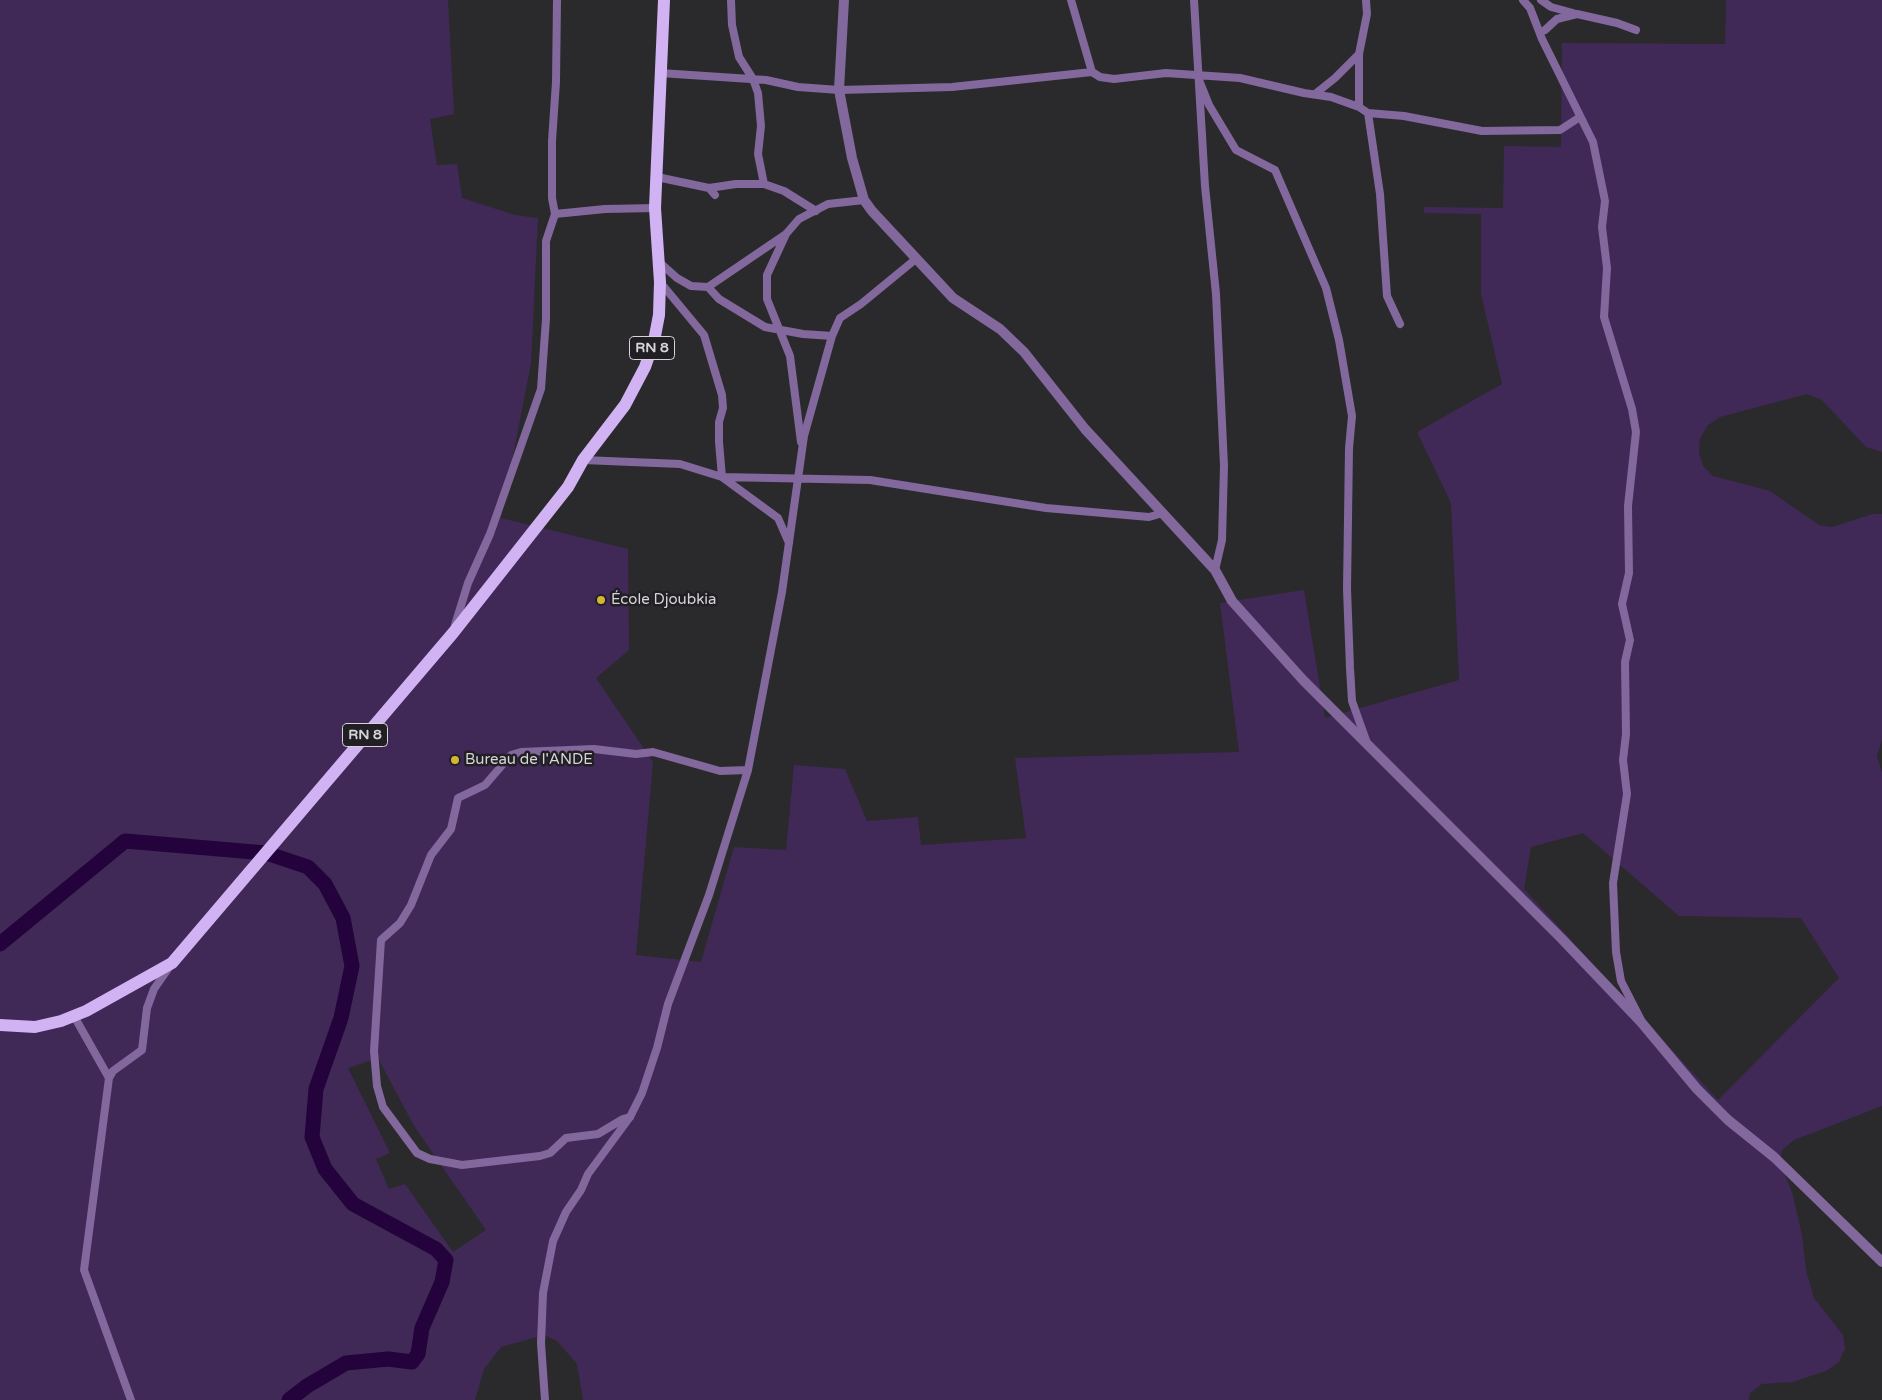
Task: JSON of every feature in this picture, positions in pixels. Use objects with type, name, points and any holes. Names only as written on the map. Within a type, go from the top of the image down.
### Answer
[{"type":"main road","name":"RN 8","points":[[0,1025],[35,1027],[61,1021],[74,1016],[172,963],[453,633],[568,487],[583,460],[625,405],[645,367],[657,324],[660,282],[655,208],[664,0]]},
{"type":"street","points":[[453,633],[468,582],[490,534],[541,390],[546,319],[546,241],[555,214],[552,198],[552,141],[556,73],[556,0]]},
{"type":"street","points":[[731,0],[732,25],[739,57],[754,79],[758,93],[761,126],[758,154],[764,184]]},
{"type":"street","points":[[844,0],[839,90],[852,158],[864,200],[889,232],[917,258],[953,298],[1000,329],[1024,352],[1085,429],[1215,570],[1232,601],[1270,646],[1561,938],[1641,1022],[1697,1089],[1728,1120],[1774,1157],[1882,1262]]},
{"type":"street","points":[[1071,0],[1092,72]]},
{"type":"street","points":[[1194,0],[1197,75],[1208,221],[1216,294],[1224,466],[1222,540],[1215,570]]},
{"type":"street","points":[[1359,107],[1359,54],[1367,14],[1366,0]]},
{"type":"street","points":[[1523,0],[1530,4],[1542,39],[1593,142],[1605,201],[1602,228],[1607,268],[1604,317],[1632,409],[1636,432],[1628,506],[1629,574],[1622,604],[1630,640],[1625,662],[1626,734],[1623,760],[1627,794],[1613,884],[1616,952],[1621,981],[1641,1017],[1641,1022]]},
{"type":"street","points":[[1541,0],[1551,7],[1617,23],[1636,30]]},
{"type":"street","points":[[1545,30],[1557,19],[1577,14]]},
{"type":"street","points":[[1315,94],[1335,78],[1359,54]]},
{"type":"street","points":[[660,73],[754,79],[798,87],[839,90],[952,87],[1092,72],[1100,77],[1114,79],[1166,73],[1240,78],[1315,94],[1359,107],[1368,113],[1404,116],[1482,131],[1560,130],[1580,117]]},
{"type":"street","points":[[1197,75],[1209,105],[1236,150],[1275,170],[1326,288],[1339,340],[1352,416],[1349,448],[1347,589],[1350,668],[1352,701],[1368,746]]},
{"type":"street","points":[[1368,113],[1380,194],[1387,296],[1400,324]]},
{"type":"street","points":[[657,178],[709,188],[736,184],[764,184],[784,191],[816,211]]},
{"type":"street","points":[[709,188],[714,195]]},
{"type":"street","points":[[658,261],[676,278],[691,286],[708,287],[786,234],[799,219],[828,204],[864,200]]},
{"type":"street","points":[[555,214],[605,209],[655,208]]},
{"type":"street","points":[[786,234],[767,275],[767,300],[790,356],[795,381],[802,449]]},
{"type":"street","points":[[545,1400],[541,1343],[543,1303],[552,1241],[588,1174],[630,1117],[642,1093],[658,1048],[668,1004],[703,912],[748,770],[789,544],[802,449],[832,336],[840,318],[861,304],[917,258]]},
{"type":"street","points":[[660,282],[704,335],[722,395],[723,408],[719,422],[722,476],[778,518],[789,544]]},
{"type":"street","points":[[708,287],[726,303],[766,327],[832,336]]},
{"type":"street","points":[[583,460],[680,464],[722,476],[870,480],[1046,508],[1149,517],[1163,513]]},
{"type":"street","points":[[630,1117],[623,1119],[598,1134],[566,1138],[550,1153],[540,1156],[462,1165],[430,1159],[418,1153],[383,1106],[377,1086],[374,1052],[381,940],[400,923],[411,904],[431,855],[451,829],[458,798],[485,785],[511,755],[521,752],[594,749],[636,754],[653,752],[720,772],[748,770]]},
{"type":"street","points":[[131,1400],[84,1270],[109,1078],[113,1071],[142,1050],[147,1008],[154,989],[172,963]]},
{"type":"street","points":[[74,1016],[109,1078]]},
{"type":"shaded area","points":[[0,0],[448,0],[454,114],[430,119],[437,165],[457,164],[462,198],[515,215],[538,218],[531,363],[501,518],[628,549],[629,650],[596,678],[653,762],[636,955],[701,962],[734,847],[786,850],[794,765],[845,769],[867,821],[918,817],[921,845],[1026,838],[1015,758],[1239,752],[1220,603],[1304,590],[1325,718],[1459,680],[1451,503],[1417,432],[1502,384],[1481,294],[1481,214],[1424,213],[1424,207],[1503,208],[1504,146],[1561,147],[1562,43],[1725,44],[1726,0],[1882,0],[1882,452],[1866,447],[1822,400],[1807,394],[1720,417],[1707,426],[1700,439],[1699,453],[1703,466],[1713,476],[1770,491],[1819,525],[1832,527],[1873,514],[1882,514],[1882,739],[1877,756],[1882,773],[1882,1106],[1794,1140],[1782,1150],[1780,1163],[1792,1192],[1802,1235],[1806,1270],[1814,1298],[1843,1335],[1845,1349],[1839,1362],[1826,1371],[1793,1382],[1762,1384],[1750,1393],[1749,1400],[583,1400],[577,1364],[557,1341],[544,1335],[501,1347],[484,1369],[475,1400],[0,1400]],"holes":[[[1583,833],[1679,916],[1801,918],[1839,978],[1718,1100],[1524,889],[1531,847]],[[378,1058],[414,1126],[486,1230],[453,1252],[405,1184],[389,1189],[376,1159],[390,1153],[348,1068]]]},
{"type":"waterway","points":[[0,944],[125,841],[266,853],[308,867],[325,884],[343,918],[352,966],[341,1018],[316,1089],[312,1137],[325,1169],[353,1204],[436,1249],[446,1260],[442,1282],[422,1328],[418,1354],[412,1362],[388,1359],[346,1363],[307,1386],[289,1400]]},
{"type":"place","name":"École Djoubkia","points":[[601,600]]},
{"type":"place","name":"Bureau de l'ANDE","points":[[455,760]]}]
